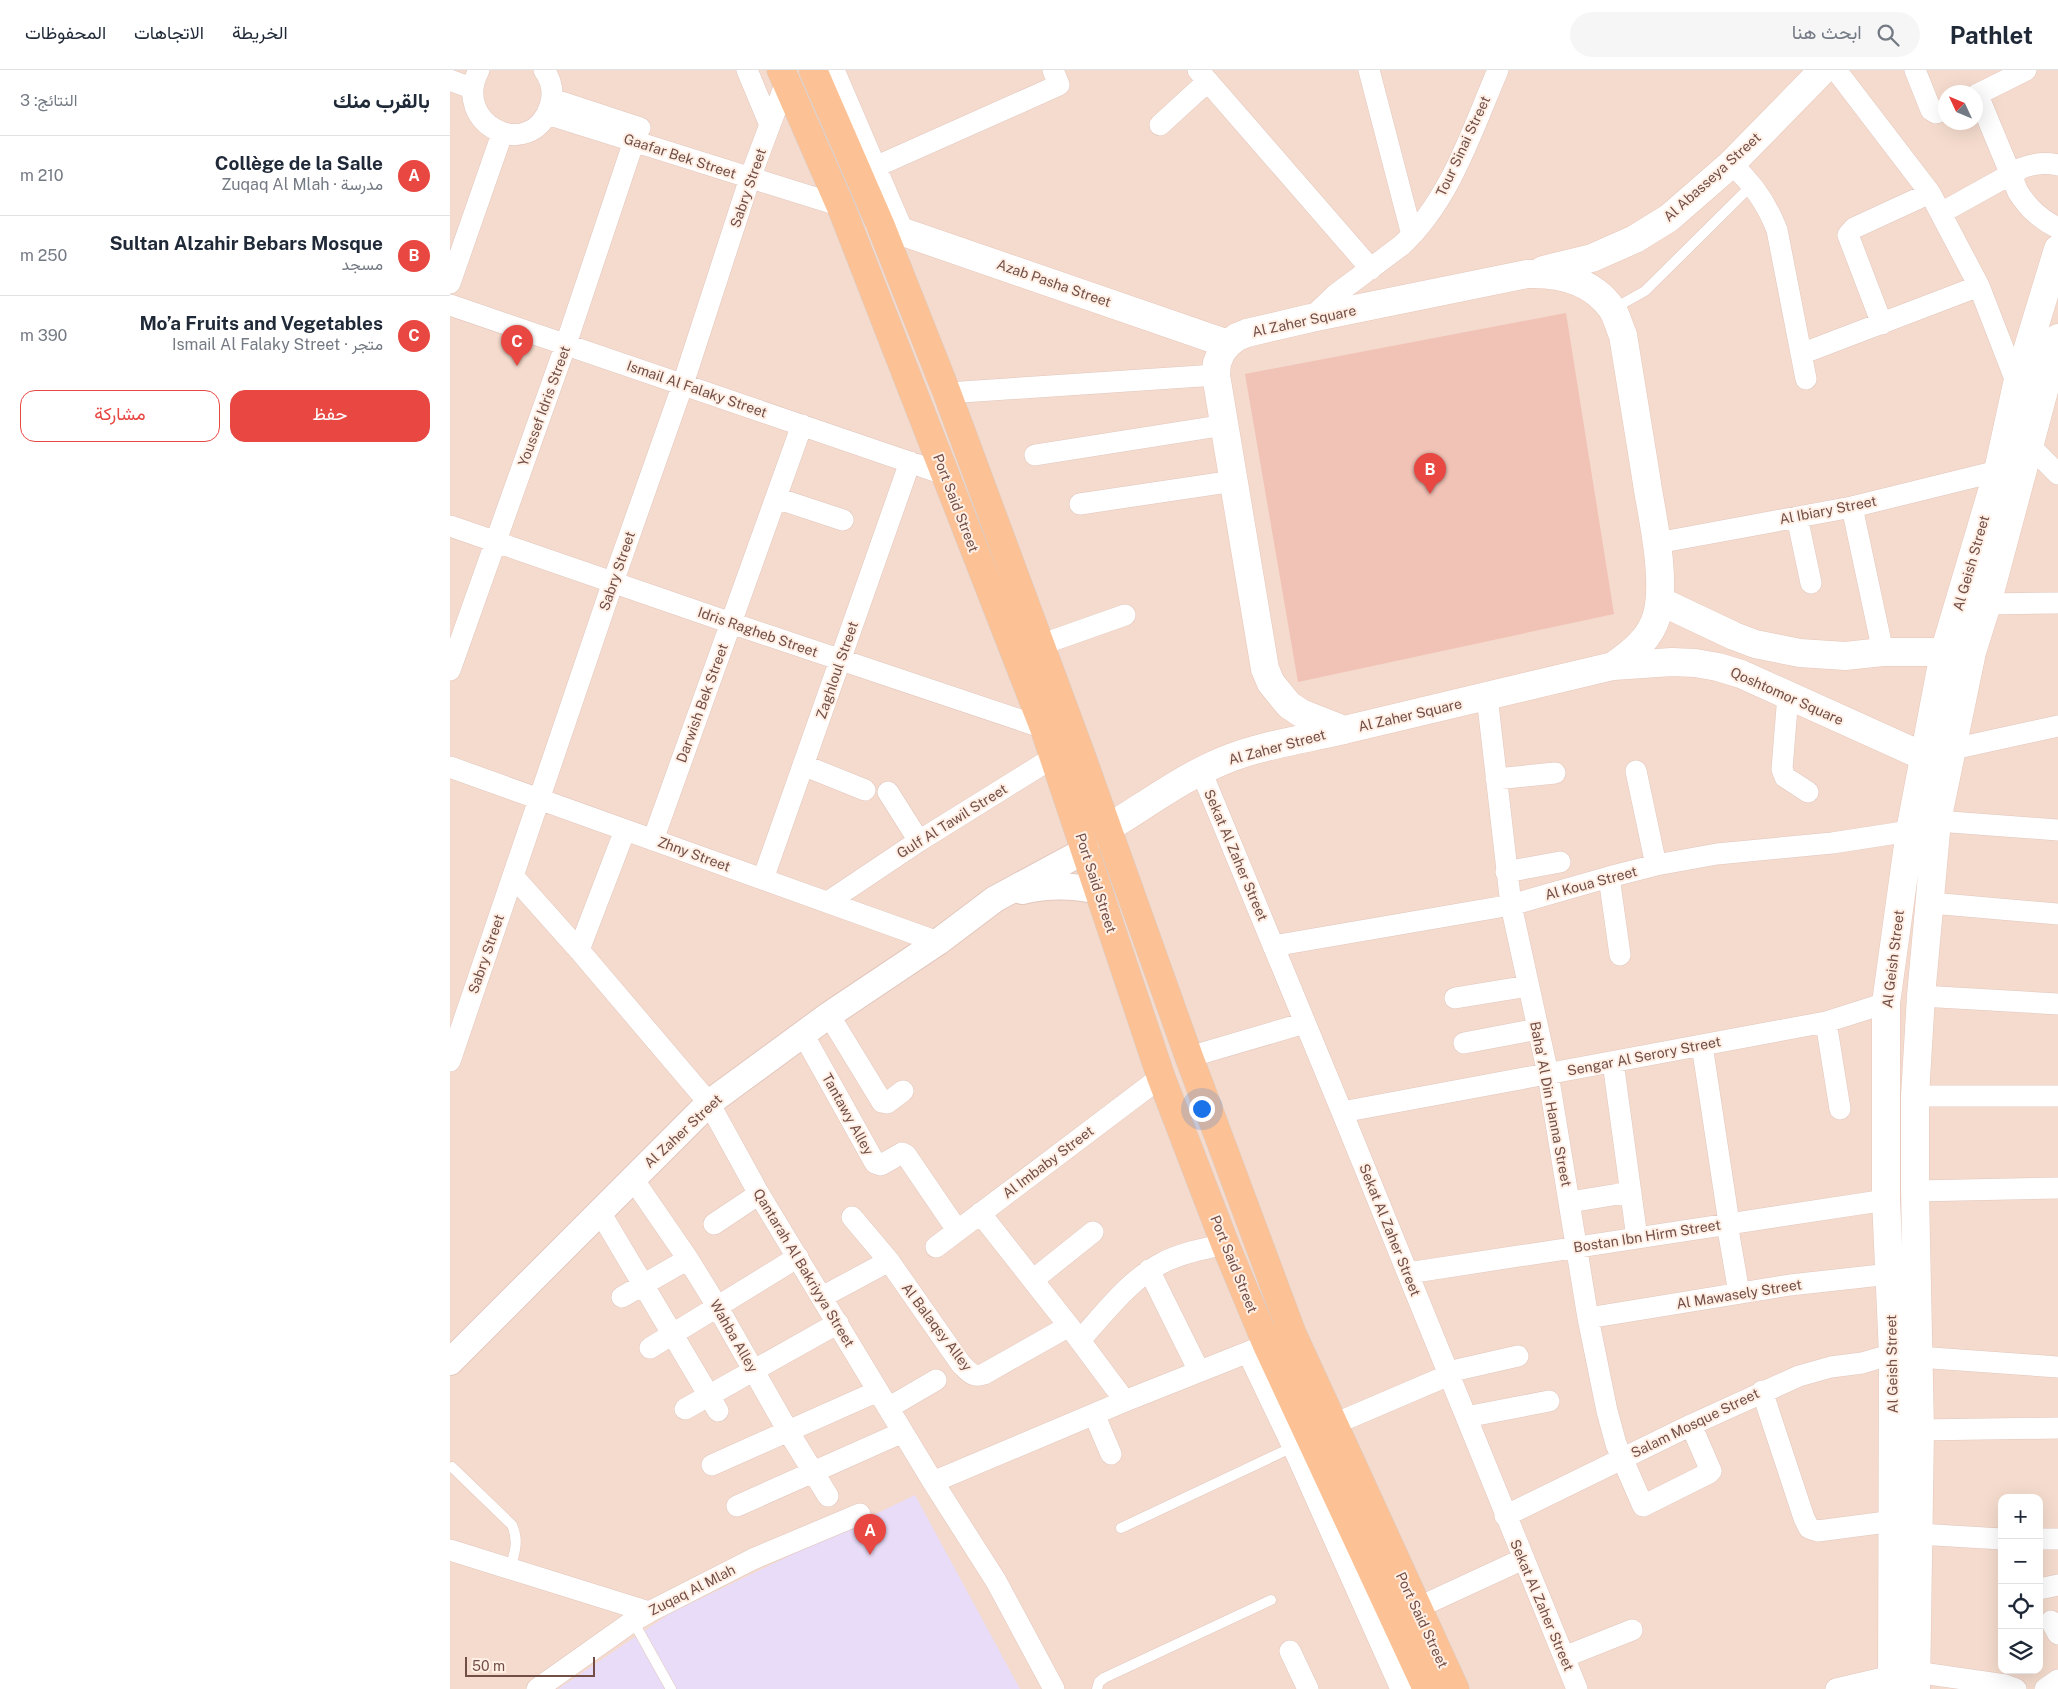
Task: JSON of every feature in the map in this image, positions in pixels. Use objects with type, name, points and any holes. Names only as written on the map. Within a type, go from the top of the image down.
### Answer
[{"type":"main road","name":"Al Abasseya Street","points":[[1527,274],[1592,258],[1635,239],[1669,218],[1731,164],[1823,70]]},
{"type":"main road","name":"Port Said Street","points":[[827,72],[891,227],[947,393],[1040,644],[1056,725]]},
{"type":"main road","name":"Port Said Street","points":[[783,76],[841,206],[944,474],[1067,753],[1108,828],[1189,1057],[1292,1333],[1332,1425],[1455,1689]]},
{"type":"main road","name":"Azab Pasha Street","points":[[891,227],[1228,344]]},
{"type":"main road","name":"Al Geish Street","points":[[1904,1682],[1918,1534],[1920,1430],[1890,1274],[1886,1200],[1886,1004],[1910,831],[1944,653],[1998,471],[2017,384],[2058,249]]},
{"type":"main road","name":"Al Zaher Square","points":[[1527,274],[1548,274],[1568,278],[1587,286],[1612,310],[1623,335],[1657,544],[1660,601],[1657,617],[1650,632],[1640,646],[1613,666],[1344,730],[1301,713],[1289,705],[1279,695],[1265,670],[1216,375],[1221,353],[1228,344],[1237,337],[1248,333],[1311,318],[1527,274]]},
{"type":"main road","name":"Al Geish Street","points":[[1904,1682],[1894,1521],[1915,1191],[1915,1096],[1921,996],[1938,821],[1972,652],[1987,604],[2058,338]]},
{"type":"main road","points":[[1660,601],[1734,636],[1777,650],[1845,656],[1884,652],[1972,652]]},
{"type":"main road","name":"Qoshtomor Square","points":[[1613,666],[1672,662],[1718,667],[1741,674],[1925,757]]},
{"type":"main road","name":"Al Zaher Street","points":[[1108,828],[1201,771],[1251,751],[1344,730]]},
{"type":"main road","name":"Port Said Street","points":[[1067,753],[1086,850],[1098,891],[1161,1077],[1225,1244],[1257,1349],[1428,1689]]},
{"type":"street","points":[[450,80],[475,79],[471,100],[474,112],[490,130],[512,135],[528,131],[541,122],[550,107],[552,85],[544,70]]},
{"type":"street","points":[[748,70],[770,125]]},
{"type":"street","points":[[875,167],[1059,85],[1053,70]]},
{"type":"street","points":[[1369,70],[1412,235]]},
{"type":"street","name":"Tour Sinai Street","points":[[1311,318],[1335,296],[1412,235],[1431,210],[1450,180],[1498,70]]},
{"type":"street","points":[[1836,70],[1930,193],[1979,286],[2017,384]]},
{"type":"street","points":[[1915,70],[1931,110],[1938,112]]},
{"type":"street","points":[[1983,86],[2026,70]]},
{"type":"street","points":[[827,72],[875,167],[891,227]]},
{"type":"street","name":"Sabry Street","points":[[450,1061],[458,1011],[513,876],[683,384],[752,172],[770,125],[783,76]]},
{"type":"street","points":[[1160,125],[1203,76],[1371,269]]},
{"type":"street","points":[[1983,106],[2010,174],[2026,205],[2038,217],[2058,228]]},
{"type":"street","name":"Gaafar Bek Street","points":[[550,107],[634,142],[752,172]]},
{"type":"street","name":"Gaafar Bek Street","points":[[550,107],[752,172],[841,206]]},
{"type":"street","points":[[450,282],[502,134]]},
{"type":"street","name":"Youssef Idris Street","points":[[450,670],[566,344],[634,142]]},
{"type":"street","points":[[1941,213],[2010,174],[2033,164],[2045,162],[2058,166]]},
{"type":"street","points":[[1731,164],[1752,185],[1770,211],[1777,230],[1806,379]]},
{"type":"street","points":[[1882,324],[1848,238],[1849,233],[1854,228],[1930,193]]},
{"type":"street","points":[[1802,354],[1979,286]]},
{"type":"street","name":"Ismail Al Falaky Street","points":[[450,305],[944,474]]},
{"type":"street","points":[[947,393],[1216,375]]},
{"type":"street","name":"Darwish Bek Street","points":[[653,840],[802,425]]},
{"type":"street","points":[[1035,455],[1225,425]]},
{"type":"street","points":[[2030,446],[2058,474]]},
{"type":"street","name":"Zaghloul Street","points":[[763,879],[910,462]]},
{"type":"street","name":"Al Ibiary Street","points":[[1657,544],[1852,507],[1998,471]]},
{"type":"street","points":[[1080,504],[1234,481]]},
{"type":"street","points":[[776,498],[843,520]]},
{"type":"street","points":[[1852,507],[1884,652]]},
{"type":"street","points":[[1797,517],[1811,583]]},
{"type":"street","name":"Idris Ragheb Street","points":[[450,526],[840,660],[1056,725]]},
{"type":"street","points":[[1987,604],[2058,603]]},
{"type":"street","points":[[1040,644],[1125,615]]},
{"type":"street","points":[[1788,695],[1782,769],[1785,777],[1808,792]]},
{"type":"street","name":"Baha' Al Din Hanna Street","points":[[1487,696],[1506,872],[1528,986],[1548,1074],[1588,1318],[1607,1411],[1622,1459],[1643,1506],[1709,1474],[1711,1471],[1691,1425]]},
{"type":"street","points":[[1953,749],[2058,726]]},
{"type":"street","name":"Gulf Al Tawil Street","points":[[828,902],[919,841],[1067,753]]},
{"type":"street","points":[[803,765],[865,790]]},
{"type":"street","name":"Zhny Street","points":[[450,767],[938,942]]},
{"type":"street","name":"Sekat Al Zaher Street","points":[[1201,771],[1408,1273],[1505,1516],[1578,1689]]},
{"type":"street","points":[[1636,771],[1656,865]]},
{"type":"street","points":[[1496,779],[1555,773]]},
{"type":"street","points":[[888,792],[919,841]]},
{"type":"street","points":[[1938,821],[2058,830]]},
{"type":"street","points":[[579,950],[625,830]]},
{"type":"street","name":"Al Koua Street","points":[[1273,946],[1512,905],[1656,865],[1726,853],[1832,842],[1910,831]]},
{"type":"street","name":"Al Zaher Street","points":[[450,1362],[709,1103],[829,1015],[938,942],[995,899],[1086,850]]},
{"type":"street","points":[[1506,872],[1560,862]]},
{"type":"street","name":"Qantarah Al Bakriyya Street","points":[[513,876],[579,950],[709,1103],[759,1194],[933,1482],[996,1581],[1054,1689]]},
{"type":"street","points":[[1609,877],[1620,955]]},
{"type":"street","name":"Al Zaher Street","points":[[995,899],[1036,888],[1057,886],[1078,886],[1098,891]]},
{"type":"street","points":[[1931,903],[2058,914]]},
{"type":"street","points":[[1455,998],[1528,986]]},
{"type":"street","points":[[1921,996],[2058,1004]]},
{"type":"street","name":"Sengar Al Serory Street","points":[[1342,1112],[1826,1022],[1886,1004]]},
{"type":"street","points":[[829,1015],[882,1102],[886,1103],[902,1091]]},
{"type":"street","points":[[1826,1022],[1840,1108]]},
{"type":"street","points":[[1189,1057],[1305,1023]]},
{"type":"street","points":[[1464,1043],[1538,1029]]},
{"type":"street","name":"Tantawy Alley","points":[[803,1034],[875,1163],[881,1165],[898,1154],[906,1155],[957,1230]]},
{"type":"street","points":[[1702,1045],[1739,1293]]},
{"type":"street","points":[[1613,1062],[1637,1238]]},
{"type":"street","name":"Al Imbaby Street","points":[[936,1247],[1161,1077]]},
{"type":"street","points":[[1915,1096],[2058,1096]]},
{"type":"street","name":"Wahba Alley","points":[[633,1179],[688,1259],[717,1306],[788,1431],[828,1496]]},
{"type":"street","points":[[1915,1191],[2058,1188]]},
{"type":"street","points":[[1570,1202],[1631,1192]]},
{"type":"street","points":[[714,1224],[759,1194]]},
{"type":"street","name":"Bostan Ibn Hirm Street","points":[[1408,1273],[1886,1200]]},
{"type":"street","points":[[600,1212],[713,1403]]},
{"type":"street","points":[[980,1213],[1125,1401]]},
{"type":"street","name":"Al Balaqsy Alley","points":[[852,1217],[889,1261],[961,1364],[972,1375],[984,1374],[1074,1333]]},
{"type":"street","points":[[1033,1280],[1093,1232]]},
{"type":"street","points":[[1074,1333],[1149,1270],[1164,1262],[1225,1244]]},
{"type":"street","points":[[650,1348],[798,1257]]},
{"type":"street","points":[[622,1297],[688,1259]]},
{"type":"street","points":[[822,1297],[889,1261]]},
{"type":"street","points":[[1149,1270],[1199,1372]]},
{"type":"street","name":"Al Mawasely Street","points":[[1588,1318],[1739,1293],[1890,1274]]},
{"type":"street","points":[[685,1409],[713,1403],[754,1370],[838,1323]]},
{"type":"street","points":[[933,1482],[1125,1401],[1257,1349]]},
{"type":"street","name":"Port Said Street","points":[[1257,1349],[1293,1448],[1401,1689]]},
{"type":"street","points":[[1332,1425],[1448,1374],[1518,1356]]},
{"type":"street","points":[[1906,1356],[2058,1367]]},
{"type":"street","name":"Salam Mosque Street","points":[[1505,1516],[1762,1391],[1798,1376],[1831,1367],[1906,1356]]},
{"type":"street","points":[[712,1465],[788,1431],[883,1400],[936,1380]]},
{"type":"street","points":[[1762,1391],[1809,1528],[1818,1531],[1894,1521]]},
{"type":"street","points":[[1466,1417],[1549,1401]]},
{"type":"street","points":[[1094,1414],[1112,1454]]},
{"type":"street","points":[[1920,1430],[2058,1428]]},
{"type":"street","points":[[737,1506],[903,1432]]},
{"type":"street","name":"Zuqaq Al Mlah","points":[[537,1689],[641,1616],[753,1558],[860,1514]]},
{"type":"street","points":[[1918,1534],[1998,1539]]},
{"type":"street","points":[[2043,1539],[2058,1539]]},
{"type":"street","points":[[450,1550],[510,1569],[641,1616]]},
{"type":"street","points":[[1417,1608],[1523,1559]]},
{"type":"street","points":[[2043,1588],[2058,1585]]},
{"type":"street","points":[[1564,1657],[1632,1630]]},
{"type":"street","points":[[1290,1651],[1308,1689]]},
{"type":"street","points":[[2045,1689],[2058,1680]]},
{"type":"street","points":[[1836,1689],[1904,1682],[2005,1685],[2016,1689]]},
{"type":"lane","points":[[1612,310],[1645,291],[1752,185]]},
{"type":"lane","points":[[1121,1528],[1293,1448]]},
{"type":"lane","points":[[452,1467],[512,1525],[516,1535],[517,1546],[510,1569]]},
{"type":"lane","points":[[1097,1689],[1099,1682],[1104,1678],[1271,1600]]},
{"type":"lane","points":[[641,1616],[672,1689]]},
{"type":"shaded area","points":[[450,70],[2058,70],[2058,1689],[450,1689]]},
{"type":"shaded area","points":[[915,1495],[1020,1689],[558,1689],[669,1614]]},
{"type":"building","points":[[1566,313],[1614,614],[1298,682],[1245,374]]},
{"type":"place","name":"Mo’a Fruits and Vegetables","points":[[517,366]]},
{"type":"place","name":"Sultan Alzahir Bebars Mosque","points":[[1430,494]]},
{"type":"place","name":"Collège de la Salle","points":[[870,1555]]}]
